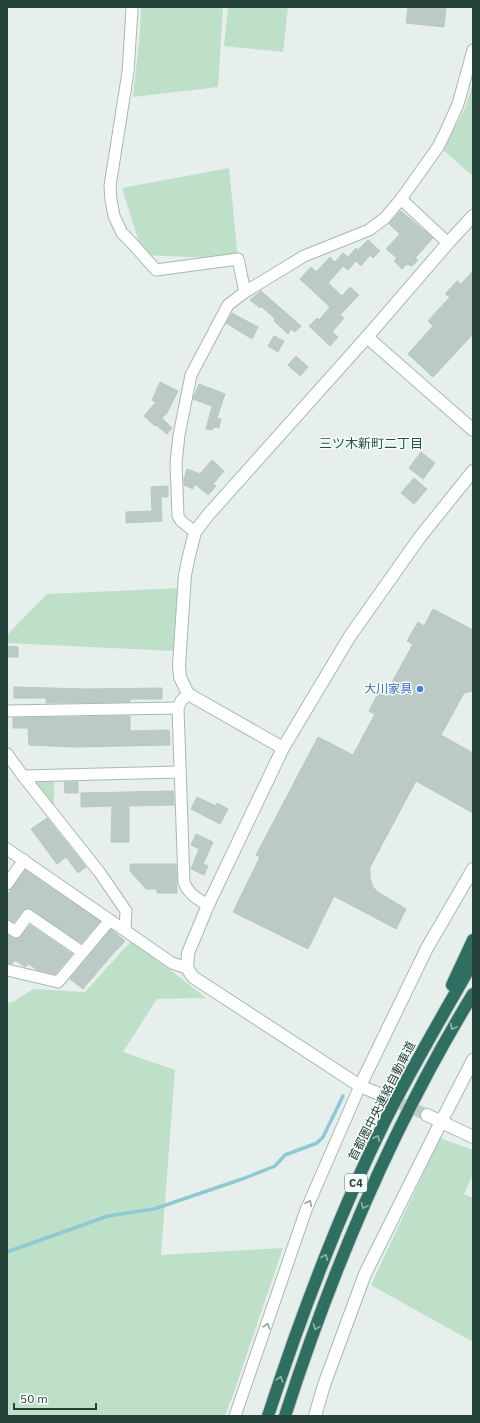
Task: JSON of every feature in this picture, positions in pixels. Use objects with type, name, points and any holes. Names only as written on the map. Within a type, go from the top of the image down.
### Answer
[{"type":"highway","points":[[403,1087],[473,940]]},
{"type":"highway","name":"首都圏中央連絡自動車道","points":[[268,1416],[292,1344],[343,1211],[403,1087],[473,962]]},
{"type":"highway","name":"C4","points":[[285,1416],[301,1367],[327,1297],[364,1206],[398,1132],[457,1020],[473,994]]},
{"type":"street","points":[[129,8],[128,72],[110,186],[114,216],[122,233],[156,270],[238,259],[245,292]]},
{"type":"street","points":[[195,532],[181,521],[178,516],[176,463],[179,435],[191,375],[228,305],[245,292],[304,256],[369,230],[385,218],[401,199],[438,147],[458,104],[473,50]]},
{"type":"street","points":[[401,199],[448,243]]},
{"type":"street","points":[[283,748],[188,694],[180,677],[179,665],[186,575],[195,532],[208,515],[473,216]]},
{"type":"street","points":[[367,337],[473,430]]},
{"type":"street","points":[[379,1094],[360,1086],[193,977],[187,968],[188,953],[208,905],[283,748],[350,636],[420,537],[473,470]]},
{"type":"street","points":[[188,694],[181,701],[178,708],[179,772],[184,882],[189,892],[208,905]]},
{"type":"street","points":[[7,711],[178,708]]},
{"type":"street","points":[[7,754],[100,873],[126,911],[124,930]]},
{"type":"street","points":[[23,776],[179,772]]},
{"type":"street","points":[[7,849],[172,963],[187,968]]},
{"type":"street","points":[[7,884],[24,860]]},
{"type":"street","points":[[235,1416],[306,1210],[360,1086],[427,948],[473,869]]},
{"type":"street","points":[[7,926],[16,932],[28,915],[82,952]]},
{"type":"street","points":[[7,970],[58,982],[110,920]]},
{"type":"street","points":[[315,1416],[324,1385],[365,1274],[473,1060]]},
{"type":"street","points":[[427,1115],[473,1137]]},
{"type":"green space","points":[[141,7],[223,7],[218,87],[133,97],[140,32]]},
{"type":"green space","points":[[228,7],[288,7],[283,52],[224,46]]},
{"type":"green space","points":[[473,83],[473,176],[443,150],[465,108]]},
{"type":"green space","points":[[229,168],[238,259],[143,255],[122,188]]},
{"type":"green space","points":[[181,588],[174,651],[7,643],[7,635],[47,594]]},
{"type":"green space","points":[[31,780],[54,780],[54,809]]},
{"type":"green space","points":[[132,940],[206,998],[157,999],[123,1052],[175,1070],[161,1255],[283,1248],[225,1416],[7,1416],[7,1003],[13,1002],[33,989],[85,992]]},
{"type":"green space","points":[[440,1138],[473,1150],[473,1174],[464,1194],[473,1198],[473,1342],[371,1285]]},
{"type":"building","points":[[408,7],[446,7],[444,27],[406,23]]},
{"type":"building","points":[[401,211],[433,238],[415,258],[418,260],[412,266],[407,264],[402,269],[394,261],[397,258],[386,249],[400,234],[389,224]]},
{"type":"building","points":[[368,240],[380,251],[373,258],[370,255],[361,266],[356,261],[348,270],[343,266],[328,283],[342,296],[350,287],[359,295],[340,315],[344,318],[332,332],[338,337],[330,346],[309,326],[317,318],[319,320],[330,307],[300,279],[311,267],[316,272],[330,257],[335,262],[343,253],[348,257],[356,248],[358,250]]},
{"type":"building","points":[[473,271],[473,334],[433,377],[408,354],[433,326],[428,321],[450,297],[445,294],[457,281],[461,284]]},
{"type":"building","points":[[261,291],[301,326],[295,332],[291,329],[288,334],[261,306],[260,308],[250,300]]},
{"type":"building","points":[[232,313],[258,327],[252,339],[226,323]]},
{"type":"building","points":[[274,336],[284,341],[278,352],[268,346]]},
{"type":"building","points":[[296,356],[308,367],[300,376],[288,365]]},
{"type":"building","points":[[160,382],[178,391],[167,413],[162,418],[172,428],[167,434],[144,416],[156,402],[152,400]]},
{"type":"building","points":[[199,384],[225,394],[217,418],[221,419],[219,428],[214,427],[212,430],[206,429],[212,406],[193,399]]},
{"type":"building","points":[[421,452],[435,463],[423,479],[409,468]]},
{"type":"building","points":[[212,460],[224,471],[213,484],[216,486],[208,495],[195,484],[193,489],[184,485],[187,469],[200,474]]},
{"type":"building","points":[[414,478],[427,489],[414,504],[401,493]]},
{"type":"building","points":[[168,486],[168,497],[161,497],[162,521],[126,523],[126,512],[152,511],[151,487]]},
{"type":"building","points":[[433,609],[473,630],[473,691],[464,693],[441,735],[473,753],[473,813],[416,781],[370,867],[370,878],[373,887],[378,892],[406,909],[396,929],[334,896],[308,949],[233,912],[260,857],[256,855],[318,737],[353,755],[375,714],[369,711],[379,692],[385,695],[413,644],[407,641],[418,622],[424,626]]},
{"type":"building","points":[[7,646],[18,647],[18,657],[7,657]]},
{"type":"building","points":[[14,687],[85,689],[162,688],[162,699],[130,699],[130,702],[46,703],[46,698],[14,698]]},
{"type":"building","points":[[130,716],[130,731],[169,730],[170,745],[74,747],[29,745],[28,728],[13,728],[13,718]]},
{"type":"building","points":[[64,782],[78,782],[78,793],[65,793]]},
{"type":"building","points":[[173,791],[174,805],[129,806],[129,842],[111,842],[112,806],[81,807],[81,793]]},
{"type":"building","points":[[197,797],[216,806],[217,803],[228,809],[220,824],[191,809]]},
{"type":"building","points":[[47,818],[86,867],[78,873],[66,857],[57,864],[31,829]]},
{"type":"building","points":[[196,834],[213,842],[203,864],[208,866],[204,875],[191,869],[199,849],[191,845]]},
{"type":"building","points":[[130,864],[176,864],[177,893],[157,893],[157,889],[146,889],[130,871]]},
{"type":"building","points":[[25,870],[100,921],[81,943],[29,908],[23,911],[14,922],[7,919],[7,895]]},
{"type":"building","points":[[30,925],[72,954],[55,974],[37,970],[29,964],[25,967],[15,960],[12,964],[7,963],[7,934],[12,938],[19,938]]},
{"type":"building","points":[[111,929],[125,941],[83,989],[70,979]]},
{"type":"waterway","points":[[7,1252],[108,1216],[154,1209],[245,1178],[275,1166],[285,1155],[317,1143],[323,1137],[343,1096]]},
{"type":"tunnel","points":[[379,1094],[427,1115]]},
{"type":"place","name":"大川家具","points":[[420,689]]},
{"type":"district","name":"三ツ木新町二丁目","points":[[371,443]]}]
